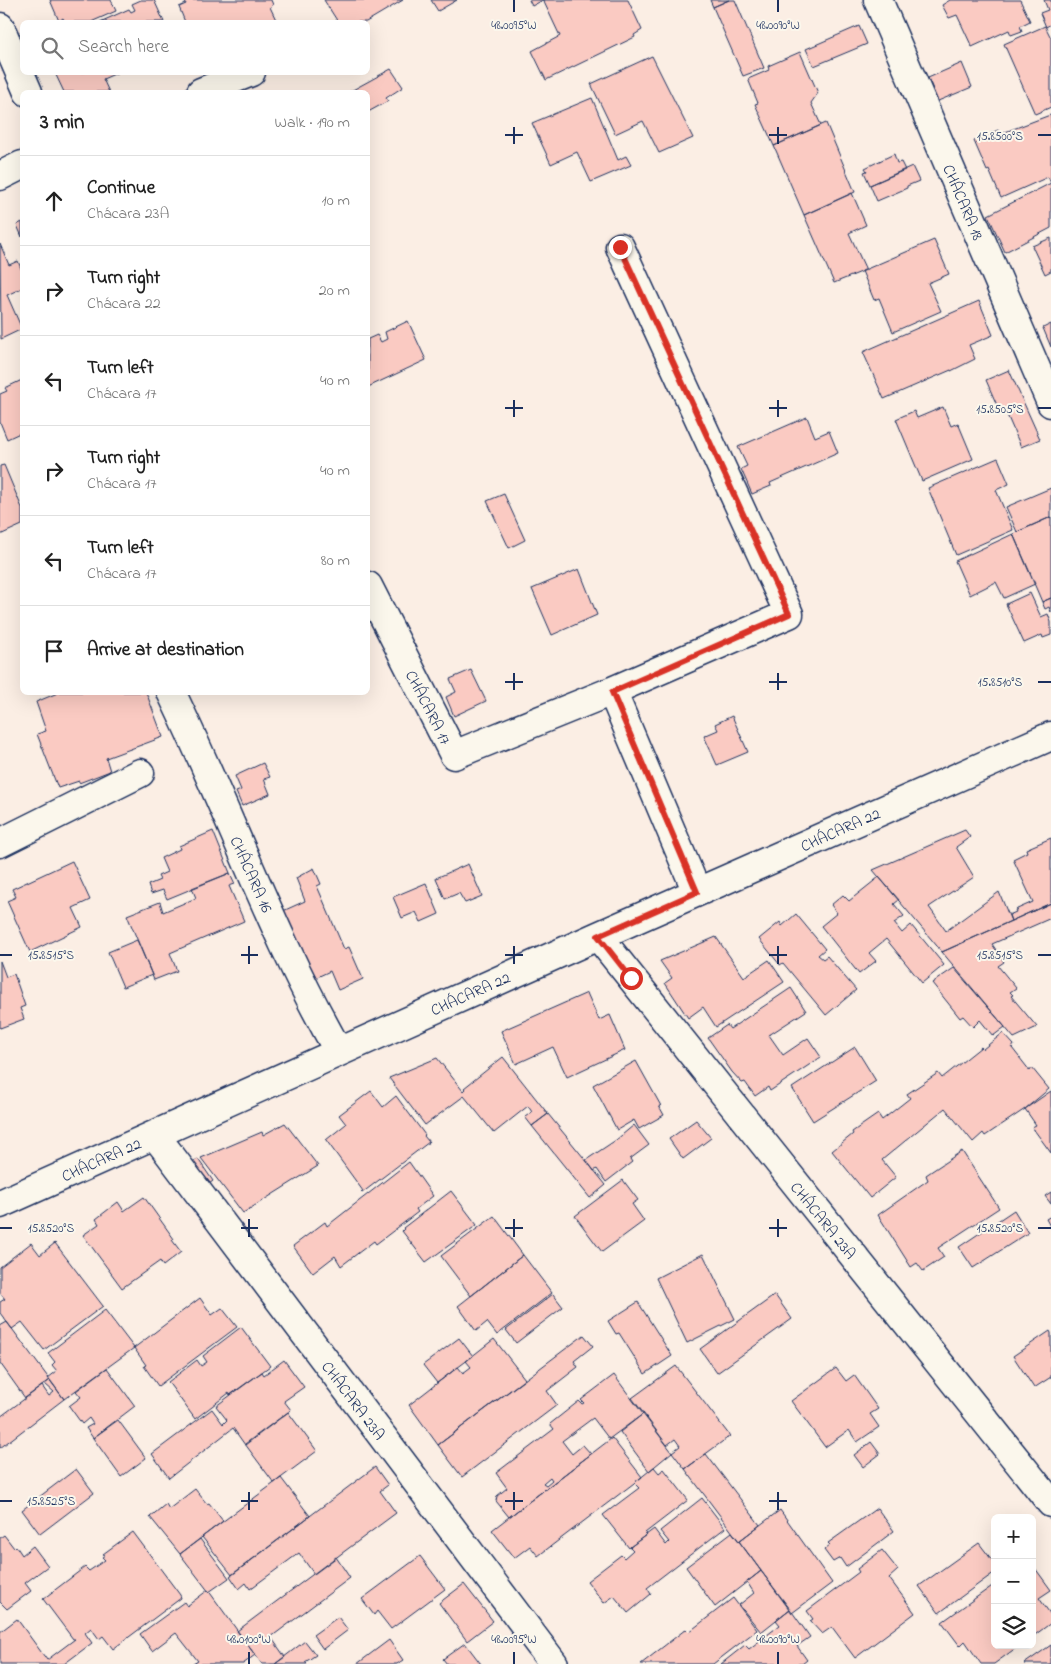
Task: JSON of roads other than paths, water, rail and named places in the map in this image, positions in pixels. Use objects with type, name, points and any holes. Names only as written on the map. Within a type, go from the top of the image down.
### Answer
[{"type":"street","name":"CHÁCARA 18","points":[[878,0],[1051,403]]},
{"type":"street","points":[[0,27],[20,73]]},
{"type":"street","points":[[21,75],[27,90]]},
{"type":"street","points":[[205,90],[243,75]]},
{"type":"street","points":[[0,176],[20,166]]},
{"type":"street","name":"CHÁCARA 17","points":[[370,590],[454,755],[612,692],[789,614],[620,247]]},
{"type":"street","points":[[612,692],[697,892]]},
{"type":"street","name":"CHÁCARA 16","points":[[172,695],[250,872],[317,1013],[339,1052]]},
{"type":"street","name":"CHÁCARA 22","points":[[0,1204],[598,936],[1051,736]]},
{"type":"street","points":[[0,843],[140,773]]},
{"type":"street","name":"CHÁCARA 23A","points":[[598,936],[1051,1503]]},
{"type":"street","name":"CHÁCARA 23A","points":[[155,1135],[554,1664]]}]
